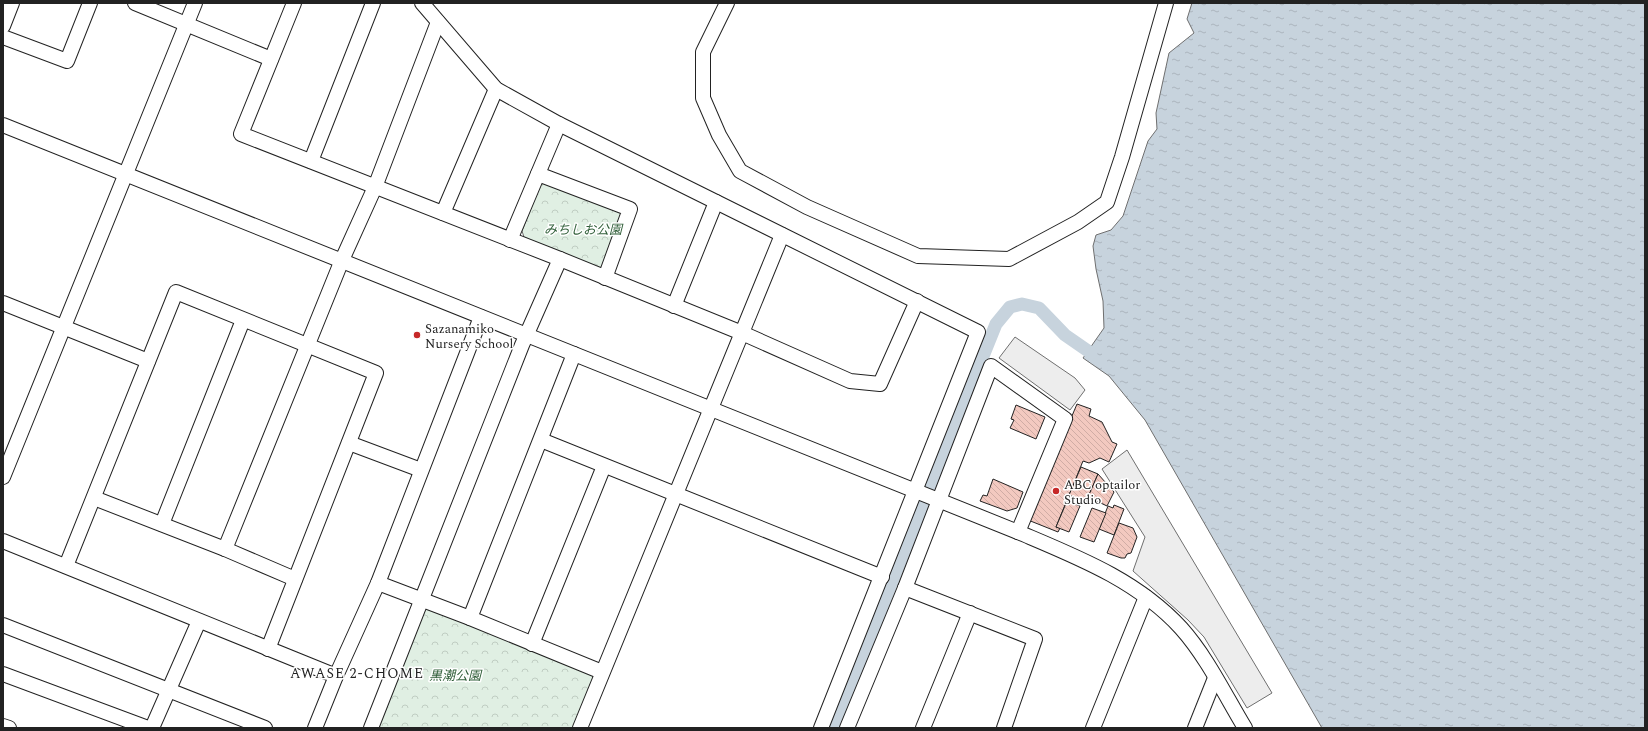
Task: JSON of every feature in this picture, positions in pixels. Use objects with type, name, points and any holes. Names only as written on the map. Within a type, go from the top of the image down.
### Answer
[{"type":"street","points":[[3,26],[12,3]]},
{"type":"street","points":[[3,37],[66,61],[90,3]]},
{"type":"street","points":[[135,3],[271,59]]},
{"type":"street","points":[[3,477],[195,3]]},
{"type":"street","points":[[294,3],[241,134],[560,259],[742,333],[850,381],[880,384],[917,301]]},
{"type":"street","points":[[311,161],[373,3]]},
{"type":"street","points":[[422,3],[496,89],[559,124],[978,332],[926,496],[905,588],[847,728]]},
{"type":"street","points":[[726,3],[703,52],[702,98],[719,135],[740,171],[807,207],[918,256],[1009,259],[1078,222],[1107,202],[1122,157],[1166,3]]},
{"type":"street","points":[[225,549],[342,260],[375,187],[438,22]]},
{"type":"street","points":[[444,213],[496,89]]},
{"type":"street","points":[[510,240],[559,124]]},
{"type":"street","points":[[3,125],[1018,532],[1087,562],[1117,577],[1146,597],[1182,629],[1198,650],[1244,728]]},
{"type":"street","points":[[538,174],[630,209],[605,278]]},
{"type":"street","points":[[674,306],[716,202]]},
{"type":"street","points":[[580,728],[782,235]]},
{"type":"street","points":[[371,728],[423,601],[526,335],[560,259]]},
{"type":"street","points":[[66,566],[176,292],[307,347],[376,373],[268,649]]},
{"type":"street","points":[[3,303],[148,361]]},
{"type":"street","points":[[315,728],[336,676],[378,583],[481,317]]},
{"type":"street","points":[[162,524],[243,320]]},
{"type":"street","points":[[470,618],[574,354]]},
{"type":"street","points":[[821,728],[882,577],[926,496],[991,366],[1065,419],[1018,532]]},
{"type":"street","points":[[540,440],[882,577]]},
{"type":"street","points":[[349,443],[422,470]]},
{"type":"street","points":[[532,644],[604,466]]},
{"type":"street","points":[[94,498],[225,549],[295,579]]},
{"type":"street","points":[[3,541],[336,676]]},
{"type":"street","points":[[378,583],[470,618],[602,672]]},
{"type":"street","points":[[905,588],[1035,639],[1004,728]]},
{"type":"street","points":[[1093,728],[1146,597]]},
{"type":"street","points":[[923,728],[970,613]]},
{"type":"street","points":[[152,728],[199,621]]},
{"type":"street","points":[[3,625],[265,728]]},
{"type":"street","points":[[3,674],[148,728]]},
{"type":"street","points":[[1195,728],[1215,678]]},
{"type":"street","points":[[3,726],[9,728]]},
{"type":"green space","name":"みちしお公園","points":[[547,181],[621,208],[624,217],[605,266],[595,269],[525,240],[522,231],[540,185]]},
{"type":"green space","name":"黒潮公園","points":[[425,605],[595,673],[573,728],[376,728]]},
{"type":"shaded area","points":[[1015,337],[1075,378],[1085,390],[1070,410],[999,358]]},
{"type":"shaded area","points":[[1127,450],[1272,693],[1247,708],[1204,637],[1188,620],[1133,571],[1145,537],[1102,469]]},
{"type":"water","points":[[1192,3],[1645,3],[1645,728],[1322,728],[1145,420],[1109,376],[1083,358],[1104,328],[1103,301],[1093,246],[1096,235],[1111,230],[1123,216],[1148,141],[1157,129],[1156,113],[1169,53],[1194,33],[1187,19]]},
{"type":"building","points":[[1077,404],[1091,409],[1089,416],[1102,422],[1112,442],[1117,444],[1109,462],[1100,458],[1089,463],[1083,461],[1056,527],[1060,528],[1058,532],[1028,520]]},
{"type":"building","points":[[1016,405],[1045,417],[1036,439],[1010,428],[1014,420],[1011,419]]},
{"type":"building","points":[[1081,467],[1098,474],[1086,502],[1069,495]]},
{"type":"building","points":[[1098,474],[1114,492],[1107,506],[1088,497]]},
{"type":"building","points":[[993,479],[1023,492],[1017,508],[1007,511],[980,501],[983,495],[987,496]]},
{"type":"building","points":[[1067,501],[1080,506],[1069,532],[1056,527]]},
{"type":"building","points":[[1114,505],[1124,509],[1114,535],[1099,529],[1108,506],[1113,508]]},
{"type":"building","points":[[1092,508],[1106,513],[1094,542],[1080,537]]},
{"type":"building","points":[[1119,523],[1133,528],[1137,537],[1131,553],[1127,554],[1125,558],[1107,553]]},
{"type":"waterway","points":[[833,728],[996,324],[1010,307],[1022,304],[1039,308],[1065,335],[1091,353]]},
{"type":"place","name":"Sazanamiko Nursery School","points":[[417,335]]},
{"type":"place","name":"ABC optailor Studio","points":[[1056,491]]},
{"type":"district","name":"AWASE 2-CHOME","points":[[357,673]]}]
